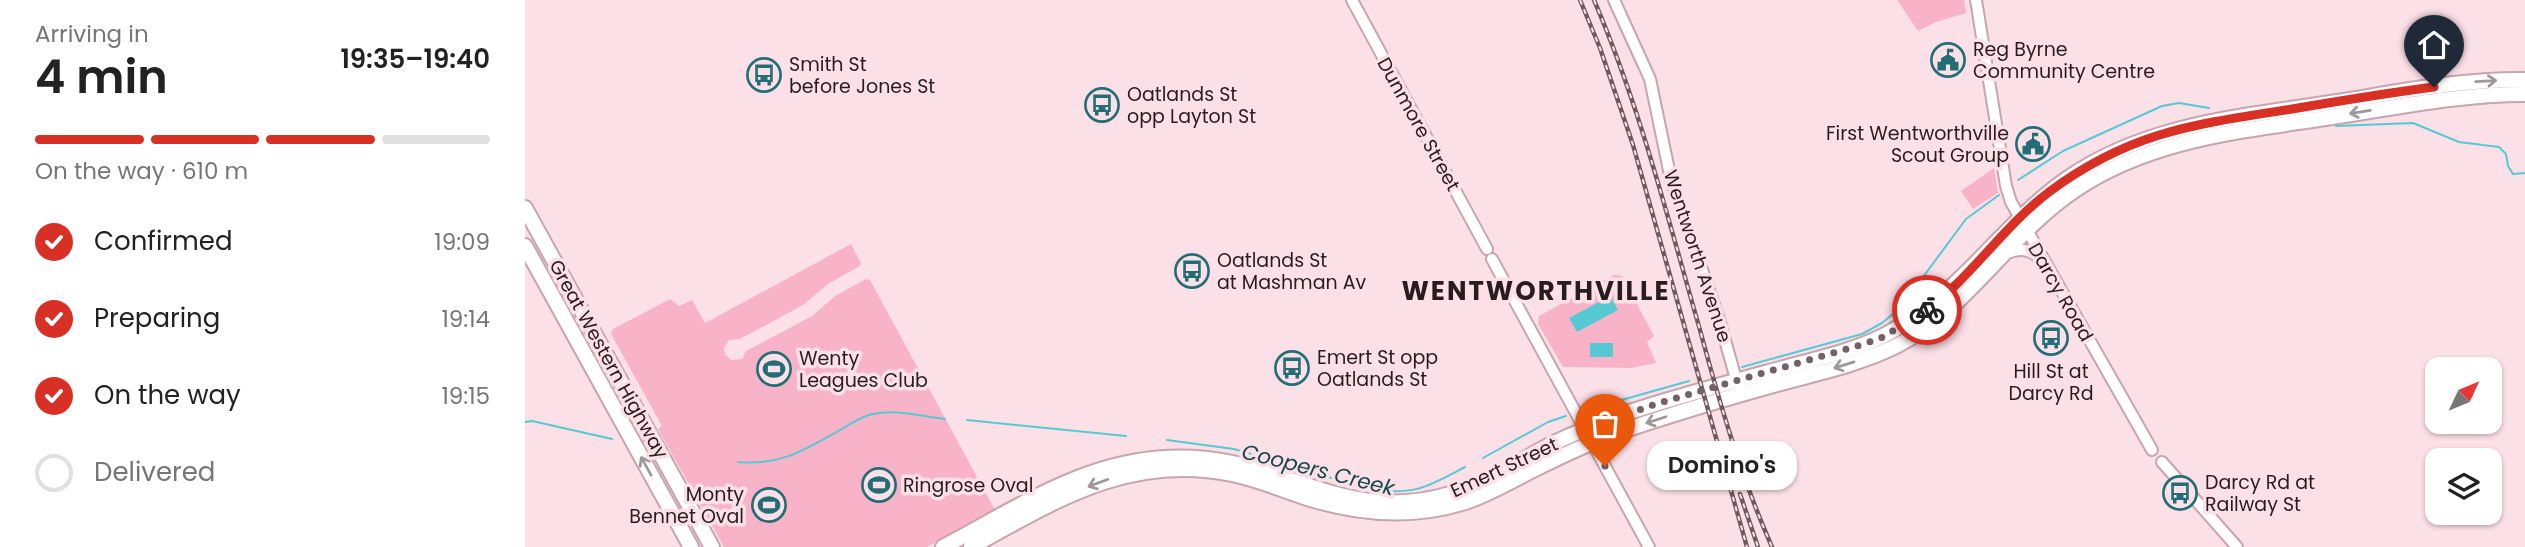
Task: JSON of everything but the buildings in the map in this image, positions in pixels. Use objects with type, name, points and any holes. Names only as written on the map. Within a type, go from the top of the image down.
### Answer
[{"type":"highway","points":[[1739,388],[1844,365],[1896,346],[1921,331],[1953,307],[2004,254],[2046,194],[2088,165],[2136,142],[2175,129],[2438,86],[2473,81],[2525,80]]},
{"type":"highway","points":[[1589,436],[1739,388],[1864,344],[1902,326],[1935,303],[2022,225],[2074,190],[2127,160],[2167,146],[2210,136],[2438,100],[2493,94],[2525,94]]},
{"type":"highway","name":"Great Western Highway","points":[[525,208],[712,547]]},
{"type":"highway","name":"Great Western Highway","points":[[525,246],[691,547]]},
{"type":"highway","name":"Emert Street","points":[[943,547],[1061,483],[1094,470],[1133,461],[1178,458],[1219,461],[1343,497],[1364,501],[1408,502],[1463,490],[1589,436]]},
{"type":"highway","name":"Emert Street","points":[[971,547],[1058,499],[1106,479],[1137,472],[1182,469],[1235,474],[1341,508],[1362,512],[1410,514],[1471,499],[1589,436]]},
{"type":"main road","name":"Dunmore Street","points":[[1352,0],[1649,547]]},
{"type":"main road","name":"Wentworth Avenue","points":[[1614,0],[1650,79],[1671,180],[1719,319],[1739,388]]},
{"type":"main road","name":"Darcy Road","points":[[1976,0],[2006,186],[2022,225],[2152,450],[2148,453],[2149,458],[2162,462],[2237,547]]},
{"type":"main road","points":[[2004,254],[2024,249],[2032,252],[2044,263]]},
{"type":"shaded area","points":[[1897,0],[1964,0],[1966,13],[1936,22],[1918,31]]},
{"type":"shaded area","points":[[1994,168],[1998,193],[1973,209],[1961,191]]},
{"type":"shaded area","points":[[851,244],[860,266],[828,284],[803,305],[740,339],[729,340],[724,348],[725,354],[731,360],[742,359],[746,351],[812,316],[835,296],[866,279],[870,280],[995,510],[927,547],[724,547],[658,429],[662,426],[611,334],[613,329],[670,299],[679,306],[692,300],[705,323]]},
{"type":"shaded area","points":[[1614,275],[1622,276],[1654,336],[1647,342],[1656,363],[1631,368],[1563,367],[1538,324],[1539,316]]},
{"type":"water","points":[[1610,296],[1618,310],[1577,332],[1569,318]]},
{"type":"water","points":[[1590,343],[1613,343],[1613,357],[1590,357]]},
{"type":"waterway","name":"Coopers Creek","points":[[2018,180],[2063,151],[2162,106],[2179,103],[2209,108]]},
{"type":"waterway","name":"Coopers Creek","points":[[2336,126],[2413,123],[2459,142],[2499,147],[2506,154],[2513,174],[2525,173]]},
{"type":"waterway","name":"Coopers Creek","points":[[1742,367],[1862,334],[1882,323],[1900,308],[1966,219],[1999,195]]},
{"type":"waterway","name":"Coopers Creek","points":[[1586,410],[1689,381]]},
{"type":"waterway","name":"Coopers Creek","points":[[738,462],[767,462],[792,455],[862,418],[878,413],[907,413],[945,419]]},
{"type":"waterway","name":"Coopers Creek","points":[[1483,458],[1548,422],[1566,416]]},
{"type":"waterway","name":"Coopers Creek","points":[[967,420],[1126,436]]},
{"type":"waterway","name":"Coopers Creek","points":[[525,422],[532,421],[612,439]]},
{"type":"waterway","name":"Coopers Creek","points":[[1167,440],[1234,449],[1372,490],[1400,491],[1421,488],[1465,467]]},
{"type":"railway","points":[[1580,0],[1600,48],[1633,145],[1747,547]]},
{"type":"railway","points":[[1594,0],[1639,122],[1732,440],[1772,547]]},
{"type":"railway","points":[[1740,494],[1758,547]]},
{"type":"way so far","points":[[1605,466],[1585,429],[1659,403],[1864,344],[1883,337],[1927,310]]},
{"type":"place","name":"Reg Byrne Community Centre","points":[[1948,60]]},
{"type":"place","name":"Smith St before Jones St","points":[[764,75]]},
{"type":"place","name":"Oatlands St opp Layton St","points":[[1102,105]]},
{"type":"place","name":"First Wentworthville Scout Group","points":[[2033,144]]},
{"type":"place","name":"Oatlands St at Mashman Av","points":[[1192,271]]},
{"type":"place","name":"Hill St at Darcy Rd","points":[[2051,338]]},
{"type":"place","name":"Emert St opp Oatlands St","points":[[1292,368]]},
{"type":"place","name":"Wenty Leagues Club","points":[[774,369]]},
{"type":"place","name":"Domino's","points":[[1605,466]]},
{"type":"place","name":"Ringrose Oval","points":[[879,485]]},
{"type":"place","name":"Darcy Rd at Railway St","points":[[2180,493]]},
{"type":"place","name":"Monty Bennet Oval","points":[[769,505]]},
{"type":"district","name":"WENTWORTHVILLE","points":[[1536,291]]},
{"type":"route","points":[[1927,310],[2028,209],[2068,178],[2111,153],[2151,136],[2194,125],[2434,87]]}]
